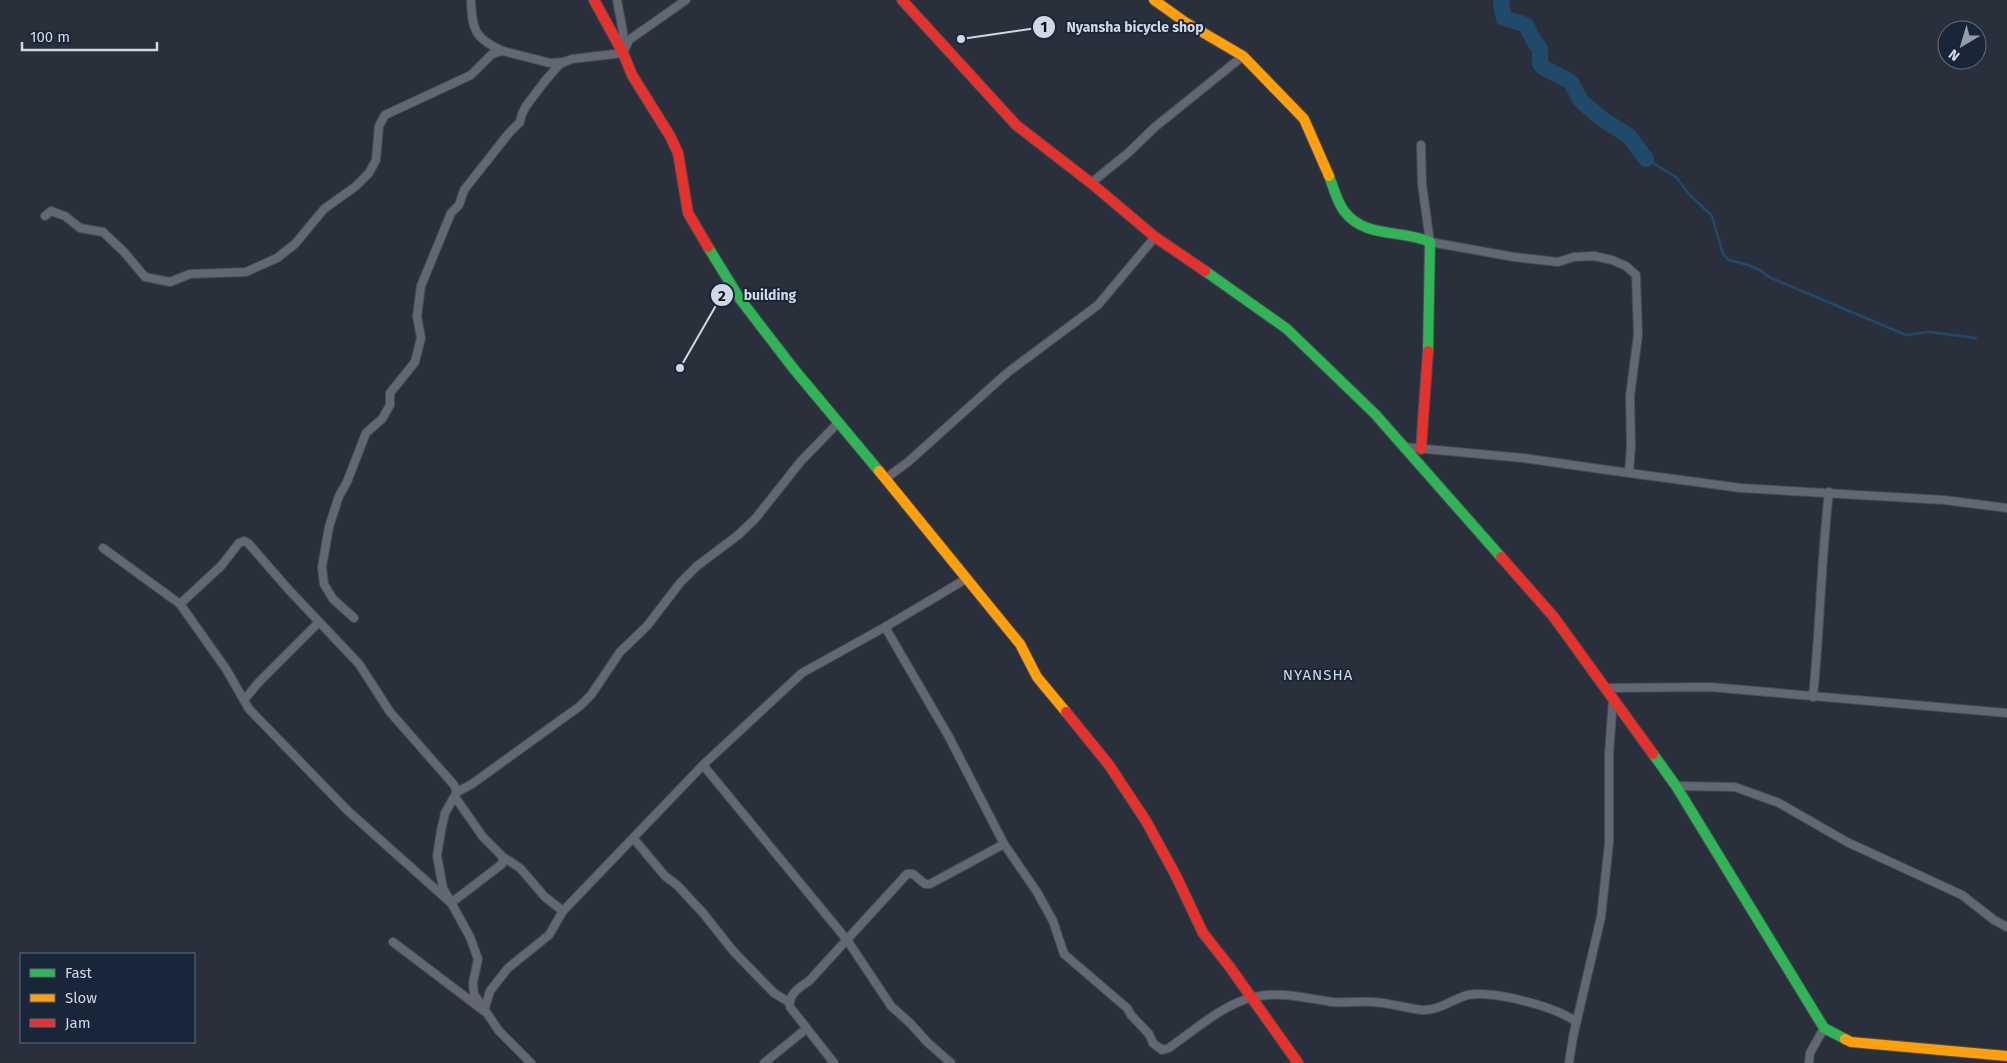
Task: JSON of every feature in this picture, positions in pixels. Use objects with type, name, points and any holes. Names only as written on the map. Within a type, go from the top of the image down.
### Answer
[{"type":"street","points":[[471,0],[474,28],[480,39],[503,51],[550,63],[564,62]]},
{"type":"street","points":[[594,0],[623,53],[632,75],[658,115],[678,153],[688,213],[740,299],[793,368],[1020,644],[1037,677],[1110,765],[1146,821],[1176,876],[1203,933],[1298,1063]]},
{"type":"street","points":[[617,0],[623,32],[623,53]]},
{"type":"street","points":[[623,53],[629,40],[686,0]]},
{"type":"street","points":[[902,0],[1016,125],[1091,183],[1155,237],[1288,329],[1370,408],[1553,616],[1676,786],[1824,1028],[1851,1042],[2007,1056]]},
{"type":"street","points":[[1154,0],[1185,22],[1243,56],[1304,119],[1344,210],[1368,229],[1419,236],[1430,242],[1514,257],[1558,262],[1574,257],[1594,256],[1612,260],[1626,266],[1636,275],[1638,335],[1630,396],[1631,446],[1628,473]]},
{"type":"street","points":[[45,216],[51,211],[65,216],[80,228],[103,232],[124,252],[144,277],[170,282],[190,274],[246,272],[277,258],[295,244],[324,209],[356,186],[369,173],[376,160],[379,126],[384,115],[471,75],[492,54],[503,51]]},
{"type":"street","points":[[354,618],[329,594],[322,574],[329,527],[339,496],[347,482],[366,433],[382,419],[390,405],[390,392],[415,362],[421,338],[417,316],[421,286],[451,213],[459,205],[464,190],[520,122],[526,106],[559,65],[572,59],[623,53]]},
{"type":"street","points":[[1091,183],[1134,148],[1155,127],[1243,56]]},
{"type":"street","points":[[1420,146],[1422,184],[1430,242],[1429,332],[1421,449]]},
{"type":"street","points":[[885,479],[908,462],[1007,373],[1098,305],[1155,237]]},
{"type":"street","points":[[531,1063],[484,1012],[474,994],[473,983],[478,959],[476,952],[443,888],[438,856],[445,813],[456,794],[580,706],[591,694],[620,652],[647,626],[680,583],[697,566],[756,519],[801,460],[839,422]]},
{"type":"street","points":[[1404,447],[1523,458],[1741,488],[1944,500],[2007,508]]},
{"type":"street","points":[[1813,697],[1819,641],[1825,526],[1829,492]]},
{"type":"street","points":[[180,604],[221,566],[239,543],[244,541],[248,543],[359,664],[390,712],[454,785],[456,794],[483,837],[503,857],[520,868],[545,897],[563,911]]},
{"type":"street","points":[[103,548],[180,604],[226,669],[249,709],[348,811],[451,903]]},
{"type":"street","points":[[484,1012],[490,991],[508,968],[549,935],[563,911],[704,765],[802,673],[966,579]]},
{"type":"street","points":[[244,700],[259,682],[319,622]]},
{"type":"street","points":[[885,627],[949,737],[1004,844],[1037,892],[1049,914],[1064,954],[1126,1008],[1150,1034],[1157,1047],[1162,1050],[1168,1048],[1222,1011],[1252,998],[1280,994],[1334,1002],[1397,1004],[1423,1010],[1438,1008],[1470,995],[1485,995],[1526,1001],[1562,1012],[1576,1022]]},
{"type":"street","points":[[1605,688],[1710,687],[2007,713]]},
{"type":"street","points":[[1569,1063],[1576,1022],[1601,916],[1609,843],[1609,754],[1613,699]]},
{"type":"street","points":[[704,765],[848,940],[891,1006],[927,1042],[952,1063]]},
{"type":"street","points":[[1676,786],[1735,787],[1779,803],[1847,842],[1962,895],[1994,920],[2007,927]]},
{"type":"street","points":[[634,839],[665,876],[677,885],[702,913],[734,952],[774,993],[789,1002],[795,1015],[834,1063]]},
{"type":"street","points":[[789,1002],[799,987],[810,981],[907,874],[913,874],[925,884],[930,884],[1004,844]]},
{"type":"street","points":[[451,903],[502,864],[503,857]]},
{"type":"street","points":[[393,942],[484,1012]]},
{"type":"street","points":[[1809,1063],[1810,1053],[1824,1028]]},
{"type":"street","points":[[764,1063],[806,1029]]},
{"type":"waterway","points":[[1502,0],[1504,18],[1526,25],[1540,49],[1540,64],[1571,82],[1581,101],[1602,119],[1629,136],[1646,159]]},
{"type":"waterway","points":[[1646,159],[1676,177],[1689,194],[1712,216],[1723,254],[1729,260],[1760,270],[1769,277],[1906,335],[1929,332],[1976,338]]},
{"type":"traffic: fast","points":[[1329,176],[1337,199],[1344,211],[1362,226],[1430,242],[1428,351]]},
{"type":"traffic: fast","points":[[708,247],[740,299],[793,368],[879,471]]},
{"type":"traffic: fast","points":[[1205,271],[1287,329],[1375,414],[1501,557]]},
{"type":"traffic: fast","points":[[1653,754],[1676,786],[1824,1028],[1845,1039]]},
{"type":"traffic: slow","points":[[1154,0],[1185,22],[1243,56],[1304,119],[1329,176]]},
{"type":"traffic: slow","points":[[879,471],[1020,644],[1037,677],[1066,712]]},
{"type":"traffic: slow","points":[[1845,1039],[1851,1042],[2007,1056]]},
{"type":"traffic: jam","points":[[594,0],[623,53],[632,75],[670,136],[678,153],[688,213],[708,247]]},
{"type":"traffic: jam","points":[[902,0],[1016,125],[1091,183],[1155,237],[1205,271]]},
{"type":"traffic: jam","points":[[1421,449],[1428,351]]},
{"type":"traffic: jam","points":[[1501,557],[1553,616],[1653,754]]},
{"type":"traffic: jam","points":[[1066,712],[1109,765],[1146,821],[1176,876],[1203,933],[1229,966],[1298,1063]]},
{"type":"place","name":"Nyansha bicycle shop","points":[[961,39]]},
{"type":"place","name":"building","points":[[680,368]]},
{"type":"district","name":"NYANSHA","points":[[1318,675]]}]
